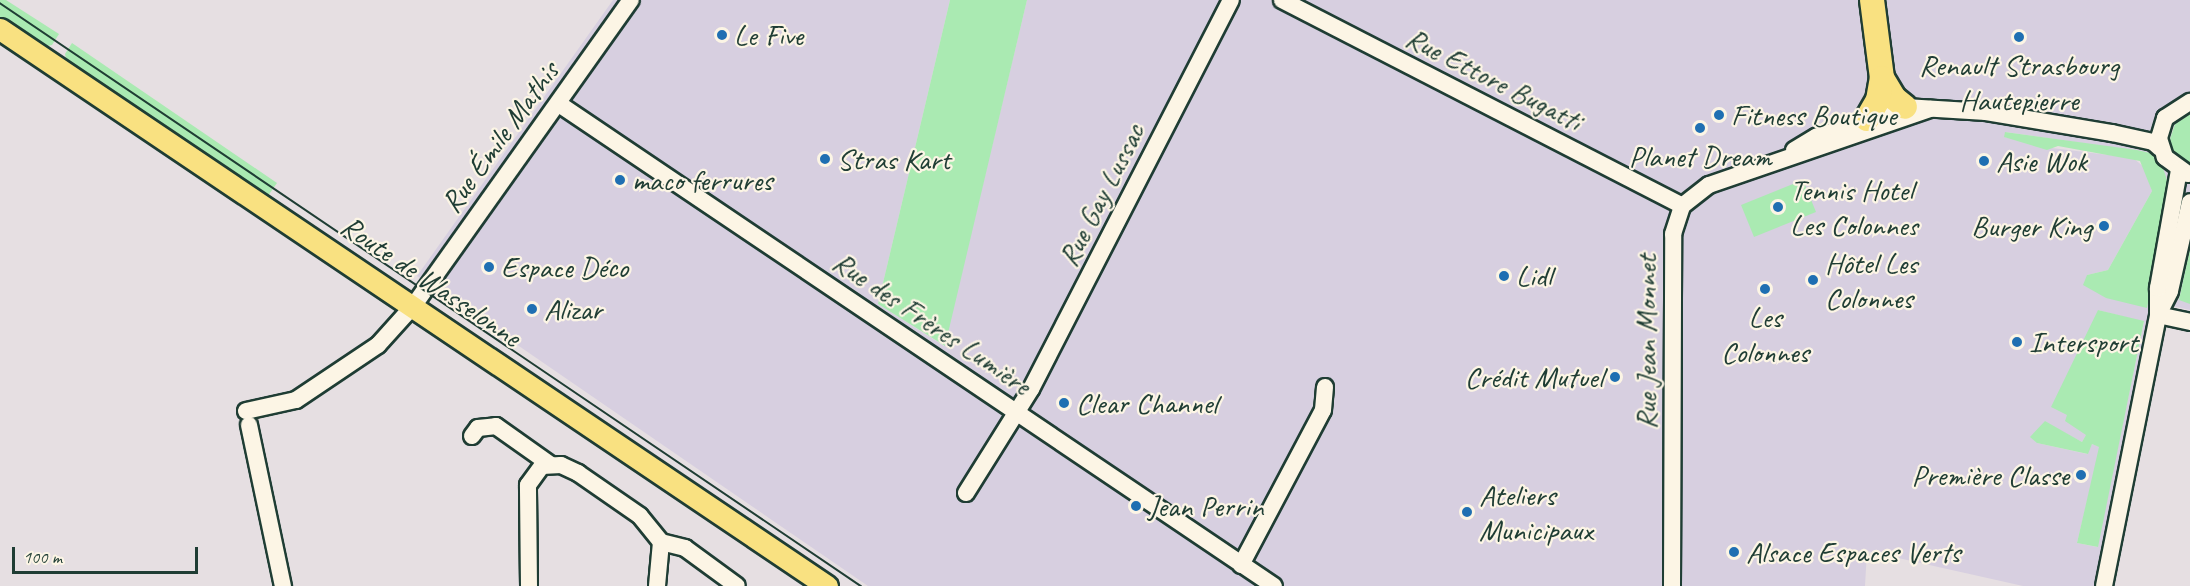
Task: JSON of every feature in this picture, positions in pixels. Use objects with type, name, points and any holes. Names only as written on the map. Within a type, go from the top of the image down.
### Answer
[{"type":"highway","points":[[1867,119],[1878,100],[1882,78],[1872,0]]},
{"type":"highway","points":[[1882,78],[1894,98],[1905,107]]},
{"type":"main road","name":"Route de Wasselonne","points":[[0,29],[414,306],[826,586]]},
{"type":"street","name":"Rue Émile Mathis","points":[[284,586],[248,418],[296,400],[378,345],[414,306],[631,0]]},
{"type":"street","name":"Rue Gay Lussac","points":[[966,493],[1017,413],[1231,0]]},
{"type":"street","name":"Rue Ettore Bugatti","points":[[1282,0],[1682,206]]},
{"type":"street","points":[[2112,133],[2148,129],[2163,122],[2172,110],[2190,102]]},
{"type":"street","name":"Rue des Frères Lumière","points":[[559,104],[1274,586]]},
{"type":"street","points":[[1776,161],[1816,137],[1905,107],[1966,109],[2153,142],[2184,172],[2158,288],[2158,315],[2104,586]]},
{"type":"street","points":[[1682,206],[1709,185],[1930,109]]},
{"type":"street","points":[[2160,148],[2163,122]]},
{"type":"street","points":[[2158,315],[2170,291],[2190,202]]},
{"type":"street","name":"Rue Jean Monnet","points":[[1672,586],[1673,234],[1682,206]]},
{"type":"street","points":[[2158,315],[2190,322]]},
{"type":"street","points":[[1241,565],[1323,410],[1325,387]]},
{"type":"street","points":[[472,436],[478,428],[496,426],[551,465],[569,468],[640,516],[661,542],[685,548],[737,586]]},
{"type":"street","points":[[529,586],[528,485],[535,471],[551,465]]},
{"type":"street","points":[[657,586],[661,542]]},
{"type":"shaded area","points":[[613,0],[950,0],[878,304],[944,346],[1027,0],[2190,0],[2190,114],[2178,121],[2171,131],[2184,163],[2190,165],[2190,310],[2164,304],[2110,586],[2023,586],[1867,551],[1865,586],[868,586],[417,276]],"holes":[[[2006,132],[2150,153],[2171,192],[2106,298],[2087,275],[2108,270],[2152,191],[2144,167],[2133,158],[2044,147],[2005,137]],[[2098,310],[2144,322],[2097,547],[2077,543],[2100,447],[2092,444],[2087,454],[2037,443],[2045,422],[2082,442],[2087,434]]]},
{"type":"green space","points":[[0,0],[6,0],[59,34],[52,45],[43,47],[0,20]]},
{"type":"green space","points":[[950,0],[1027,0],[945,346],[878,304]]},
{"type":"green space","points":[[72,43],[277,183],[265,200],[67,63],[65,54]]},
{"type":"green space","points":[[34,64],[334,266],[34,66]]},
{"type":"green space","points":[[2190,114],[2190,165],[2175,156],[2170,139],[2175,124]]},
{"type":"green space","points":[[2005,132],[2137,150],[2150,153],[2161,162],[2171,192],[2147,308],[2106,298],[2083,285],[2087,275],[2108,270],[2152,191],[2140,161],[2058,146],[2047,150],[2004,137]]},
{"type":"green space","name":"Tennis Hotel Les Colonnes","points":[[1803,180],[1816,212],[1754,237],[1741,205]]},
{"type":"green space","points":[[2190,248],[2190,304],[2179,300]]},
{"type":"green space","points":[[2098,310],[2144,321],[2098,547],[2077,543],[2099,447],[2092,444],[2088,454],[2037,443],[2030,437],[2045,421],[2082,442],[2086,435],[2065,421],[2067,415],[2051,407]]},
{"type":"tram line","points":[[0,3],[861,586]]},
{"type":"place","name":"Le Five","points":[[722,35]]},
{"type":"place","name":"Renault Strasbourg Hautepierre","points":[[2019,37]]},
{"type":"place","name":"Fitness Boutique","points":[[1719,115]]},
{"type":"place","name":"Planet Dream","points":[[1700,128]]},
{"type":"place","name":"Stras Kart","points":[[825,159]]},
{"type":"place","name":"Asie Wok","points":[[1984,161]]},
{"type":"place","name":"maco ferrures","points":[[620,180]]},
{"type":"place","name":"Tennis Hotel Les Colonnes","points":[[1778,207]]},
{"type":"place","name":"Burger King","points":[[2104,226]]},
{"type":"place","name":"Espace Déco","points":[[489,267]]},
{"type":"place","name":"Lidl","points":[[1504,276]]},
{"type":"place","name":"Hôtel Les Colonnes","points":[[1813,280]]},
{"type":"place","name":"Les Colonnes","points":[[1765,289]]},
{"type":"place","name":"Alizar","points":[[532,309]]},
{"type":"place","name":"Intersport","points":[[2017,342]]},
{"type":"place","name":"Crédit Mutuel","points":[[1615,377]]},
{"type":"place","name":"Clear Channel","points":[[1064,403]]},
{"type":"place","name":"Première Classe","points":[[2081,475]]},
{"type":"place","name":"Jean Perrin","points":[[1136,506]]},
{"type":"place","name":"Ateliers Municipaux","points":[[1467,512]]},
{"type":"place","name":"Alsace Espaces Verts","points":[[1734,552]]}]
